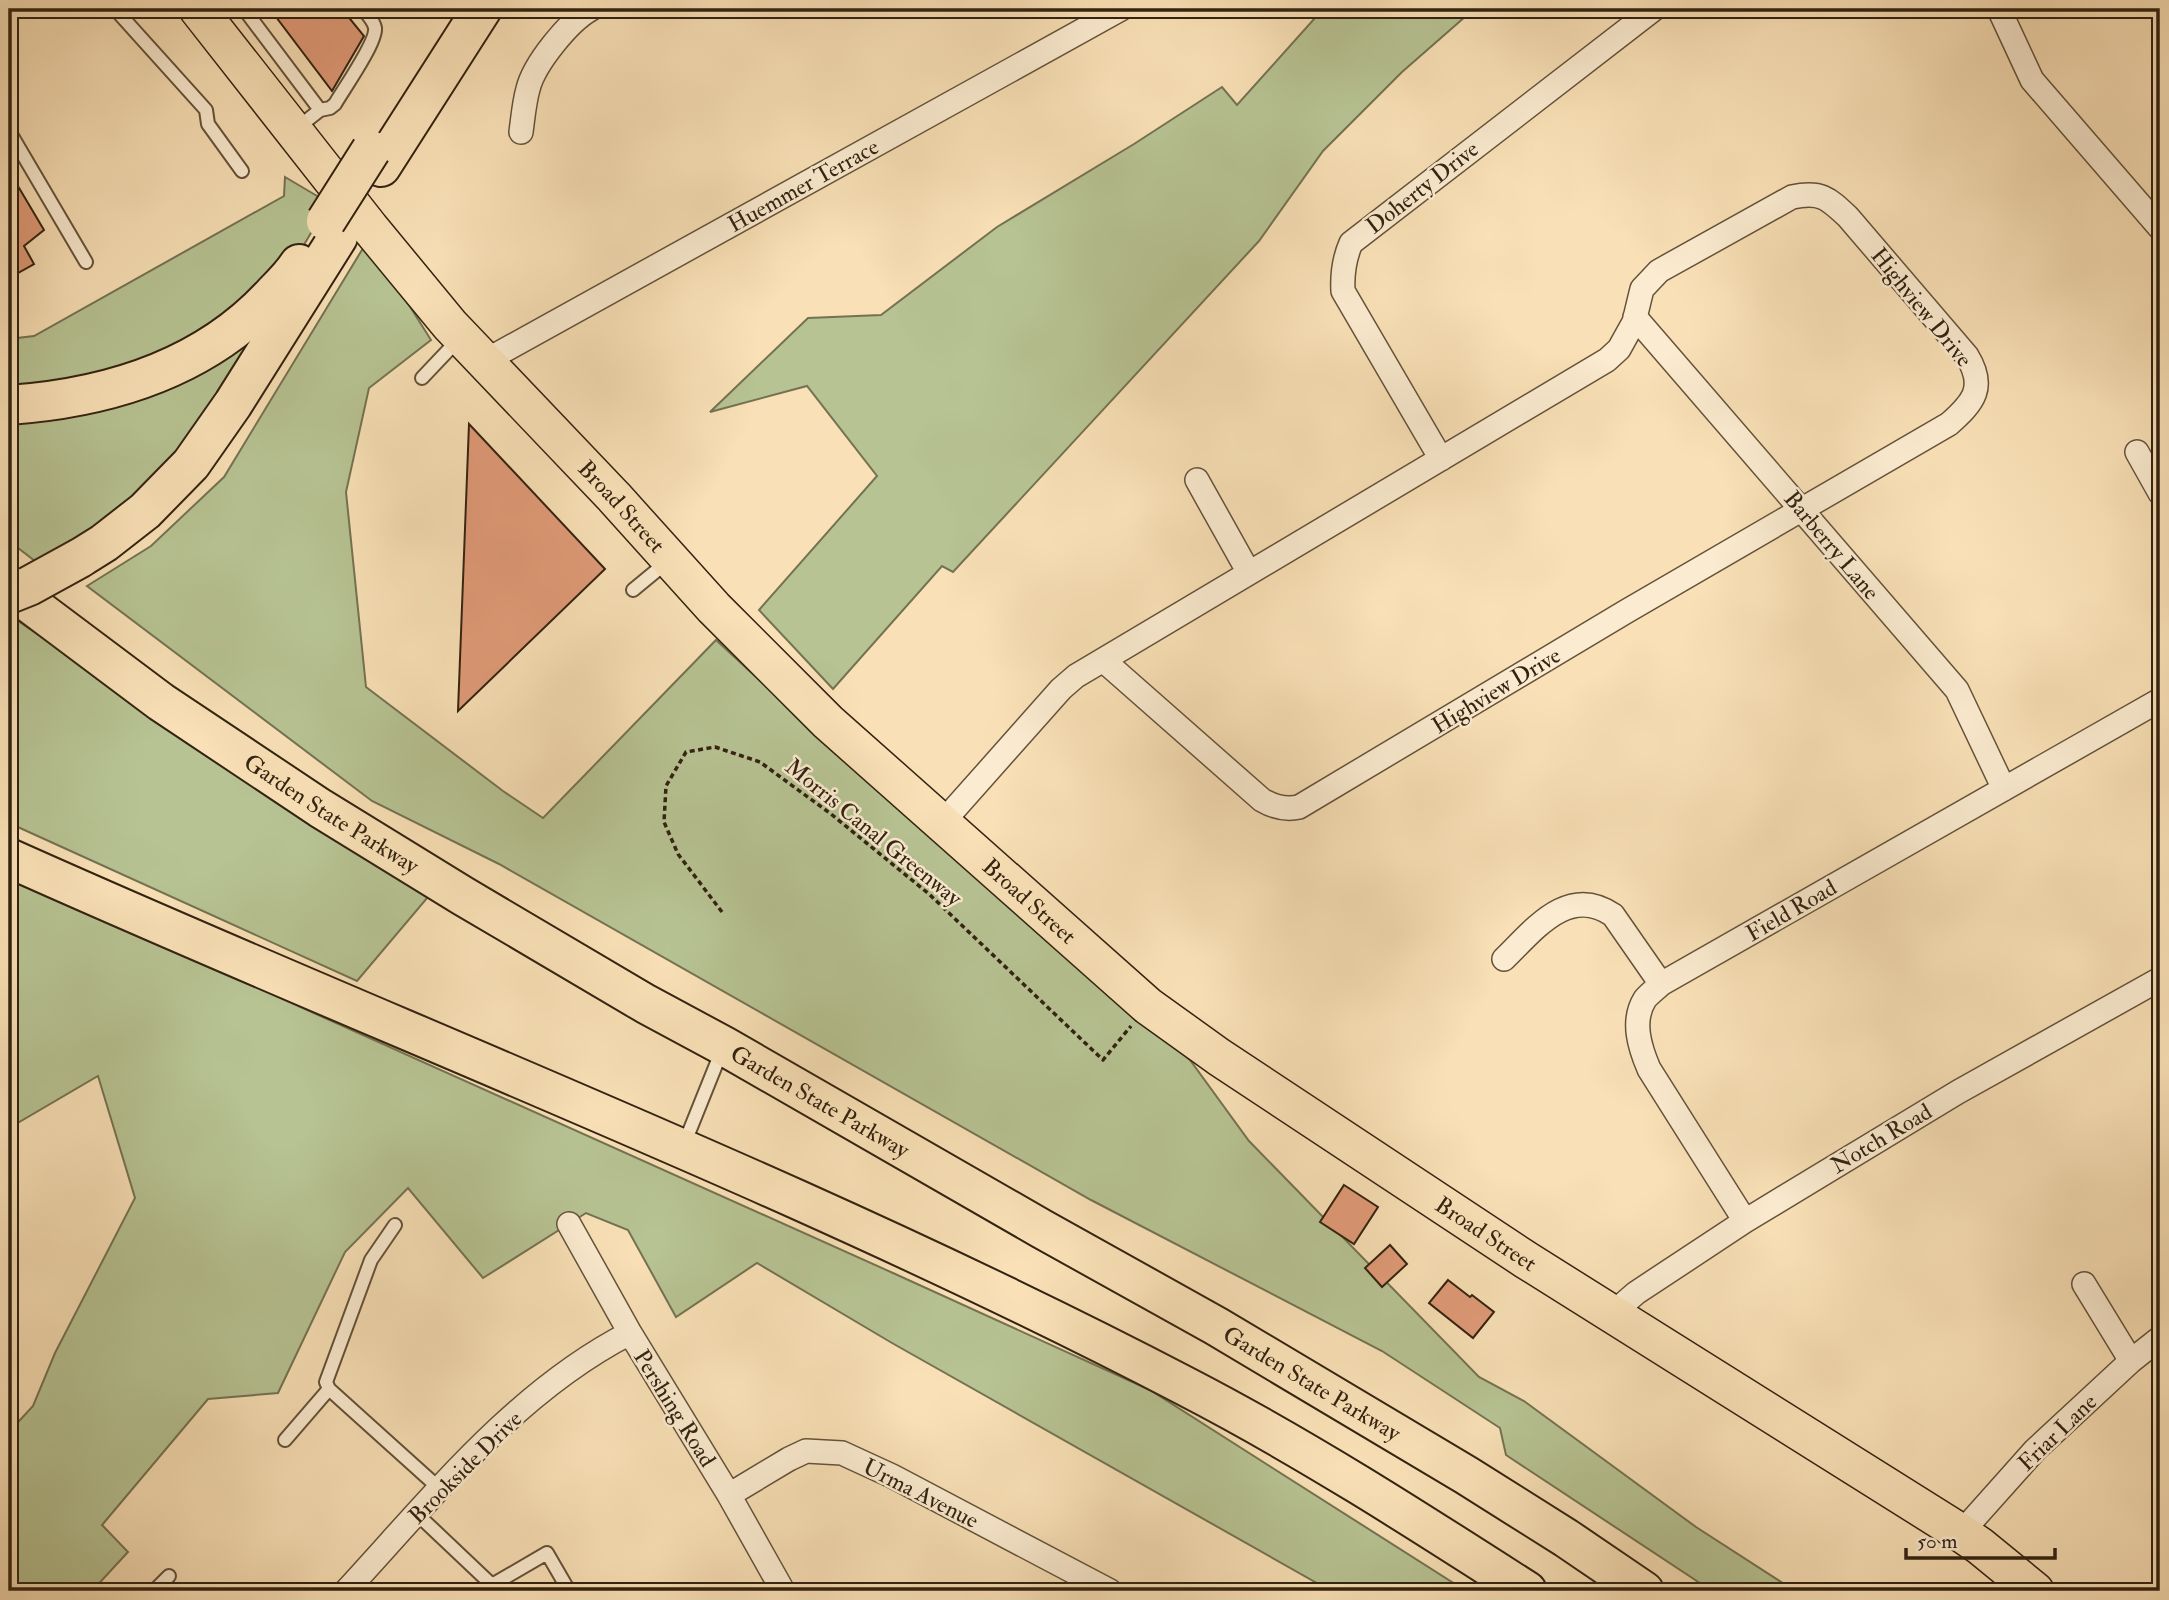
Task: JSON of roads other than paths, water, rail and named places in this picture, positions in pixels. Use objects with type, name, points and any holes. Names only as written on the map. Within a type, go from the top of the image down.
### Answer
[{"type":"highway","points":[[9,594],[30,586],[104,543],[145,510],[191,464],[233,404],[460,9]]},
{"type":"highway","points":[[376,159],[482,9]]},
{"type":"highway","points":[[9,405],[50,402],[104,391],[156,375],[201,353],[225,338],[258,311],[332,229]]},
{"type":"highway","name":"Garden State Parkway","points":[[9,588],[161,702],[320,808],[463,896],[646,1004],[1216,1326],[1466,1475],[1644,1591]]},
{"type":"highway","points":[[9,858],[138,916],[683,1148],[1023,1303],[1188,1387],[1393,1505],[1527,1591]]},
{"type":"main road","name":"Broad Street","points":[[198,9],[307,121],[370,228],[473,349],[714,608],[828,722],[1148,1006],[1219,1057],[1527,1260],[1980,1546],[2035,1591]]},
{"type":"street","points":[[521,132],[528,86],[549,50],[581,14],[591,9]]},
{"type":"street","name":"Huemmer Terrace","points":[[473,349],[1121,9]]},
{"type":"street","name":"Doherty Drive","points":[[1441,459],[1343,291],[1342,274],[1345,256],[1351,243],[1654,9]]},
{"type":"street","points":[[1999,9],[2032,80],[2160,228]]},
{"type":"street","name":"Highview Drive","points":[[942,823],[1061,689],[1076,676],[1607,360],[1619,349],[1635,317],[1642,289],[1659,271],[1792,197],[1808,193],[1821,195],[1848,217],[1974,366],[1977,379],[1973,400],[1949,424],[1627,611],[1310,802],[1290,809],[1271,806],[1262,800],[1103,660]]},
{"type":"street","name":"Barberry Lane","points":[[1635,317],[1957,691],[2004,789]]},
{"type":"street","points":[[2137,452],[2160,493]]},
{"type":"street","points":[[1197,480],[1249,573]]},
{"type":"street","name":"Field Road","points":[[1745,1221],[1649,1069],[1638,1032],[1639,1013],[1646,998],[1661,984],[2160,700]]},
{"type":"street","points":[[1504,959],[1558,910],[1579,904],[1592,905],[1604,908],[1613,915],[1661,984]]},
{"type":"street","name":"Notch Road","points":[[1613,1314],[1636,1293],[1745,1221],[1958,1092],[2160,980]]},
{"type":"street","name":"Pershing Road","points":[[569,1224],[629,1334],[729,1495],[783,1591]]},
{"type":"street","points":[[2084,1284],[2131,1361]]},
{"type":"street","name":"Brookside Drive","points":[[346,1591],[495,1430],[592,1355],[629,1334]]},
{"type":"street","name":"Friar Lane","points":[[1961,1534],[2035,1450],[2131,1361],[2160,1338]]},
{"type":"street","name":"Urma Avenue","points":[[729,1495],[806,1451],[842,1453],[892,1476],[1110,1591]]},
{"type":"lane","points":[[115,9],[206,110],[208,124],[242,171]]},
{"type":"lane","points":[[244,9],[307,121],[334,104],[373,42],[376,29],[363,9]]},
{"type":"lane","points":[[9,131],[86,262]]},
{"type":"lane","points":[[422,377],[473,349]]},
{"type":"lane","points":[[634,590],[670,559]]},
{"type":"lane","points":[[683,1148],[724,1046]]},
{"type":"lane","points":[[396,1225],[371,1260],[326,1382],[329,1389],[440,1489]]},
{"type":"lane","points":[[285,1440],[329,1389]]},
{"type":"lane","points":[[417,1514],[494,1588],[547,1553],[569,1591]]},
{"type":"lane","points":[[154,1591],[169,1576]]}]
